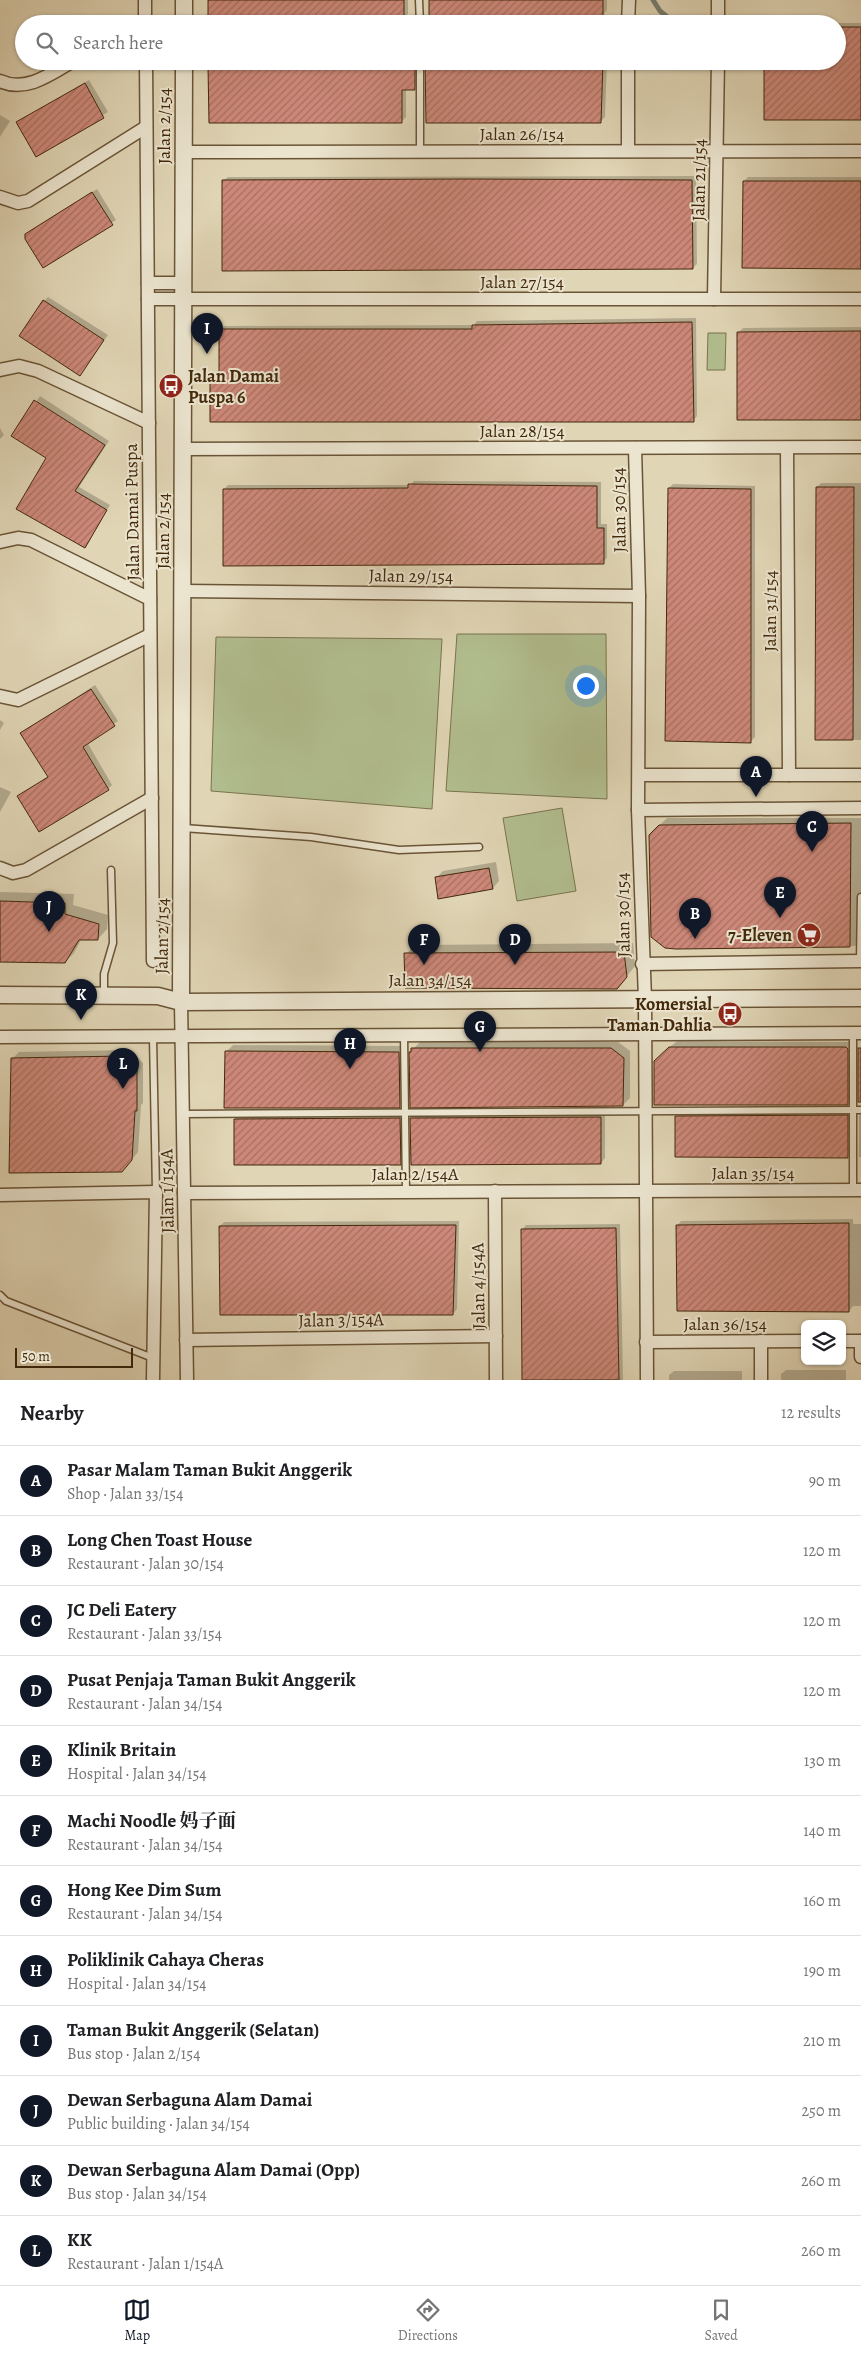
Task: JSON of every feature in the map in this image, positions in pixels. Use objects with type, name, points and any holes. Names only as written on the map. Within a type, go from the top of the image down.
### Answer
[{"type":"street","points":[[144,15],[145,0]]},
{"type":"street","points":[[184,0],[184,15]]},
{"type":"street","points":[[628,15],[629,0]]},
{"type":"street","points":[[718,0],[718,15]]},
{"type":"street","points":[[0,81],[22,85],[39,81],[58,70]]},
{"type":"street","name":"Jalan Damai Puspa","points":[[146,70],[153,962]]},
{"type":"street","name":"Jalan 2/154","points":[[182,1002],[184,70]]},
{"type":"street","points":[[628,70],[628,151]]},
{"type":"street","name":"Jalan 21/154","points":[[714,299],[718,70]]},
{"type":"street","points":[[0,197],[18,203],[28,201],[146,128]]},
{"type":"street","name":"Jalan 26/154","points":[[184,152],[861,151]]},
{"type":"street","points":[[148,283],[183,291]]},
{"type":"street","points":[[148,299],[183,291]]},
{"type":"street","name":"Jalan 27/154","points":[[183,291],[714,299],[861,299]]},
{"type":"street","points":[[0,370],[19,366],[38,371],[149,423]]},
{"type":"street","name":"Jalan 28/154","points":[[183,449],[861,447]]},
{"type":"street","name":"Jalan 30/154","points":[[635,448],[639,596],[640,774],[638,810],[645,1034],[646,1380]]},
{"type":"street","name":"Jalan 31/154","points":[[787,448],[789,774]]},
{"type":"street","points":[[0,542],[18,538],[31,540],[150,599]]},
{"type":"street","name":"Jalan 29/154","points":[[183,592],[639,596]]},
{"type":"street","points":[[0,696],[18,700],[150,635]]},
{"type":"street","points":[[640,774],[861,775]]},
{"type":"street","points":[[0,868],[13,873],[26,870],[152,798]]},
{"type":"street","points":[[638,810],[861,808]]},
{"type":"street","points":[[642,964],[861,961]]},
{"type":"street","name":"Jalan 34/154","points":[[0,995],[158,996],[182,1002],[861,998]]},
{"type":"street","name":"Jalan 1/154A","points":[[182,1002],[187,1380]]},
{"type":"street","points":[[0,1037],[857,1033]]},
{"type":"street","name":"Jalan 35/154","points":[[646,1190],[857,1190]]},
{"type":"street","name":"Jalan 2/154A","points":[[184,1192],[646,1190]]},
{"type":"street","name":"Jalan 4/154A","points":[[495,1191],[496,1380]]},
{"type":"street","points":[[0,1195],[156,1192],[153,1380]]},
{"type":"street","name":"Jalan 3/154A","points":[[186,1340],[496,1336]]},
{"type":"street","points":[[846,1341],[861,1340],[861,1356]]},
{"type":"street","points":[[761,1341],[761,1380]]},
{"type":"street","name":"Jalan 36/154","points":[[646,1342],[801,1341]]},
{"type":"lane","points":[[419,0],[420,15]]},
{"type":"lane","points":[[420,70],[420,152]]},
{"type":"lane","points":[[182,828],[311,837],[399,850],[478,848]]},
{"type":"lane","points":[[104,996],[104,974],[113,943],[111,870]]},
{"type":"lane","points":[[861,897],[861,961]]},
{"type":"lane","points":[[857,1033],[853,1110],[857,1190]]},
{"type":"lane","points":[[404,1035],[406,1192]]},
{"type":"lane","points":[[153,1036],[156,1192]]},
{"type":"lane","points":[[183,1114],[861,1110]]},
{"type":"lane","points":[[0,1295],[6,1301],[153,1358]]},
{"type":"green space","points":[[708,333],[726,333],[725,370],[707,370]]},
{"type":"green space","points":[[457,634],[606,634],[607,799],[446,791]]},
{"type":"green space","points":[[216,637],[442,639],[432,809],[211,791]]},
{"type":"green space","points":[[562,808],[576,891],[517,901],[503,818]]},
{"type":"building","points":[[208,0],[404,0],[404,15],[208,15]]},
{"type":"building","points":[[429,0],[603,0],[603,15],[429,15]]},
{"type":"building","points":[[846,27],[861,27],[861,120],[764,120],[764,70],[846,70]]},
{"type":"building","points":[[208,70],[415,70],[415,90],[402,90],[402,123],[209,123]]},
{"type":"building","points":[[425,70],[603,70],[601,123],[426,123]]},
{"type":"building","points":[[85,83],[104,118],[36,157],[16,122]]},
{"type":"building","points":[[222,180],[692,180],[693,269],[222,271]]},
{"type":"building","points":[[743,181],[861,181],[861,269],[742,268]]},
{"type":"building","points":[[92,192],[113,225],[43,268],[25,239],[25,234]]},
{"type":"building","points":[[43,300],[104,340],[80,376],[19,336]]},
{"type":"building","points":[[692,322],[694,422],[210,422],[210,378],[219,377],[219,329],[472,329],[472,325]]},
{"type":"building","points":[[861,331],[861,420],[737,420],[737,332]]},
{"type":"building","points":[[34,400],[105,445],[75,491],[107,510],[85,548],[16,509],[46,458],[11,436]]},
{"type":"building","points":[[408,484],[597,486],[597,528],[604,528],[604,564],[223,566],[223,489],[408,488]]},
{"type":"building","points":[[816,487],[854,487],[853,740],[815,740]]},
{"type":"building","points":[[668,488],[751,489],[751,743],[665,741]]},
{"type":"building","points":[[91,689],[115,726],[83,747],[109,790],[39,832],[17,796],[48,777],[20,733]]},
{"type":"building","points":[[851,823],[850,947],[676,949],[665,948],[651,937],[649,835],[659,825]]},
{"type":"building","points":[[489,868],[493,889],[438,899],[435,877]]},
{"type":"building","points":[[0,901],[65,903],[65,914],[99,924],[98,940],[79,940],[65,963],[0,962]]},
{"type":"building","points":[[624,952],[627,977],[617,989],[405,988],[404,953]]},
{"type":"building","points":[[669,1047],[846,1047],[848,1049],[848,1105],[654,1105],[654,1061]]},
{"type":"building","points":[[411,1048],[611,1048],[624,1058],[623,1106],[410,1108],[409,1052],[411,1052]]},
{"type":"building","points":[[858,1048],[861,1048],[861,1102],[858,1102]]},
{"type":"building","points":[[225,1051],[399,1052],[400,1108],[224,1108]]},
{"type":"building","points":[[123,1056],[137,1070],[137,1111],[135,1111],[132,1160],[122,1172],[9,1173],[11,1058]]},
{"type":"building","points":[[848,1115],[848,1158],[675,1157],[675,1116]]},
{"type":"building","points":[[601,1117],[601,1164],[411,1165],[410,1118]]},
{"type":"building","points":[[400,1118],[401,1165],[234,1165],[234,1119]]},
{"type":"building","points":[[849,1223],[849,1312],[677,1311],[676,1225]]},
{"type":"building","points":[[456,1225],[453,1315],[220,1315],[219,1226]]},
{"type":"building","points":[[616,1228],[619,1380],[522,1380],[521,1229]]},
{"type":"waterway","points":[[653,0],[665,15]]},
{"type":"place","name":"Taman Bukit Anggerik (Selatan)","points":[[207,354]]},
{"type":"place","name":"Jalan Damai Puspa 6","points":[[171,386]]},
{"type":"place","name":"Pasar Malam Taman Bukit Anggerik","points":[[756,797]]},
{"type":"place","name":"JC Deli Eatery","points":[[812,852]]},
{"type":"place","name":"Klinik Britain","points":[[780,918]]},
{"type":"place","name":"Dewan Serbaguna Alam Damai","points":[[49,932]]},
{"type":"place","name":"7-Eleven","points":[[809,935]]},
{"type":"place","name":"Long Chen Toast House","points":[[695,939]]},
{"type":"place","name":"Machi Noodle 妈子面","points":[[424,965]]},
{"type":"place","name":"Pusat Penjaja Taman Bukit Anggerik","points":[[515,965]]},
{"type":"place","name":"Komersial Taman Dahlia","points":[[730,1014]]},
{"type":"place","name":"Dewan Serbaguna Alam Damai (Opp)","points":[[81,1020]]},
{"type":"place","name":"Hong Kee Dim Sum","points":[[480,1052]]},
{"type":"place","name":"Poliklinik Cahaya Cheras","points":[[350,1069]]},
{"type":"place","name":"KK","points":[[123,1089]]}]
